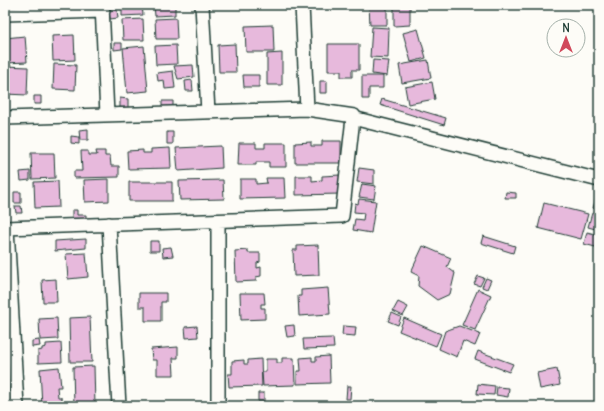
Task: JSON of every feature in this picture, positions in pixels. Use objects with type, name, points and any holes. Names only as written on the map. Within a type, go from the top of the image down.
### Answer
[{"type":"street","points":[[202,5],[208,112]]},
{"type":"street","points":[[302,5],[307,109]]},
{"type":"street","points":[[5,14],[102,8],[108,115]]},
{"type":"street","points":[[5,118],[307,109],[354,116],[353,118],[599,180]]},
{"type":"street","points":[[17,406],[9,338],[6,228],[342,216],[353,118]]},
{"type":"street","points":[[218,221],[218,406]]},
{"type":"street","points":[[109,224],[119,406]]},
{"type":"building","points":[[122,5],[142,5],[143,15],[122,16]]},
{"type":"building","points":[[154,5],[175,5],[175,15],[155,16]]},
{"type":"building","points":[[369,5],[387,5],[387,25],[370,25]]},
{"type":"building","points":[[394,5],[410,5],[410,25],[394,26]]},
{"type":"building","points":[[109,10],[117,10],[118,18],[110,19]]},
{"type":"building","points":[[176,18],[177,39],[156,39],[155,19]]},
{"type":"building","points":[[143,19],[144,40],[123,40],[122,20]]},
{"type":"building","points":[[273,25],[274,52],[246,52],[245,26]]},
{"type":"building","points":[[372,27],[389,28],[388,58],[370,57]]},
{"type":"building","points":[[418,29],[426,58],[411,62],[403,33]]},
{"type":"building","points":[[74,35],[75,60],[53,61],[52,36]]},
{"type":"building","points":[[25,36],[27,62],[5,63],[5,38]]},
{"type":"building","points":[[114,43],[122,43],[122,49],[114,50]]},
{"type":"building","points":[[235,44],[236,72],[219,72],[218,45]]},
{"type":"building","points":[[328,44],[359,44],[359,70],[352,70],[352,77],[341,77],[341,71],[328,71]]},
{"type":"building","points":[[176,45],[177,64],[156,65],[155,46]]},
{"type":"building","points":[[144,46],[148,91],[127,93],[123,48]]},
{"type":"building","points":[[282,53],[282,85],[267,85],[267,54]]},
{"type":"building","points":[[373,60],[389,61],[387,76],[372,74]]},
{"type":"building","points":[[428,60],[431,78],[402,83],[399,65]]},
{"type":"building","points":[[54,64],[76,65],[75,90],[53,89]]},
{"type":"building","points":[[193,65],[194,77],[178,79],[174,66]]},
{"type":"building","points":[[5,66],[28,67],[27,95],[5,94]]},
{"type":"building","points":[[173,71],[175,88],[165,89],[164,80],[158,81],[157,73]]},
{"type":"building","points":[[243,75],[259,75],[259,87],[244,87]]},
{"type":"building","points":[[362,76],[383,76],[383,88],[369,88],[369,99],[362,99]]},
{"type":"building","points":[[192,80],[193,91],[186,91],[185,81]]},
{"type":"building","points":[[320,81],[327,81],[327,93],[320,93]]},
{"type":"building","points":[[432,82],[435,99],[408,104],[405,87]]},
{"type":"building","points":[[34,96],[41,96],[41,104],[34,104]]},
{"type":"building","points":[[120,98],[128,99],[128,108],[120,108]]},
{"type":"building","points":[[382,99],[446,118],[444,125],[380,105]]},
{"type":"building","points":[[162,101],[173,101],[173,107],[162,107]]},
{"type":"building","points":[[88,129],[88,140],[80,140],[79,130]]},
{"type":"building","points":[[167,132],[173,132],[173,144],[167,144]]},
{"type":"building","points":[[71,136],[79,137],[79,144],[71,143]]},
{"type":"building","points":[[322,141],[341,141],[341,163],[295,163],[295,143],[311,142],[311,146],[322,146]]},
{"type":"building","points":[[239,143],[256,143],[256,148],[265,148],[265,143],[286,143],[286,167],[269,167],[269,162],[256,162],[256,165],[238,165]]},
{"type":"building","points":[[221,146],[222,168],[178,171],[176,148]]},
{"type":"building","points":[[170,148],[171,168],[128,169],[127,151],[143,150],[143,153],[151,153],[151,149]]},
{"type":"building","points":[[81,151],[88,151],[88,155],[97,155],[96,151],[105,151],[105,156],[110,156],[111,166],[119,166],[119,177],[74,178],[74,171],[82,171]]},
{"type":"building","points":[[31,153],[54,153],[55,178],[32,179]]},
{"type":"building","points":[[5,156],[8,156],[8,180],[5,180]]},
{"type":"building","points":[[359,168],[374,170],[374,184],[357,182]]},
{"type":"building","points":[[30,171],[30,180],[21,181],[20,172]]},
{"type":"building","points":[[340,175],[340,194],[296,195],[296,176],[312,176],[312,181],[322,180],[322,176]]},
{"type":"building","points":[[266,178],[284,178],[285,198],[240,199],[240,179],[256,179],[256,184],[267,183]]},
{"type":"building","points":[[109,179],[109,201],[85,202],[84,180]]},
{"type":"building","points":[[223,180],[224,199],[180,200],[179,181]]},
{"type":"building","points":[[58,181],[59,207],[35,208],[34,182]]},
{"type":"building","points":[[129,182],[172,182],[172,201],[129,201]]},
{"type":"building","points":[[5,184],[8,211],[5,211]]},
{"type":"building","points":[[362,184],[376,186],[374,199],[359,197]]},
{"type":"building","points":[[14,192],[21,192],[21,203],[14,203]]},
{"type":"building","points":[[506,192],[516,193],[516,198],[505,198]]},
{"type":"building","points":[[597,195],[599,196],[599,210],[593,208]]},
{"type":"building","points":[[359,199],[376,201],[371,233],[353,230],[355,219],[363,220],[364,213],[354,212],[355,203],[358,204]]},
{"type":"building","points":[[544,203],[588,214],[581,239],[538,228]]},
{"type":"building","points":[[15,206],[21,206],[22,213],[16,213]]},
{"type":"building","points":[[72,210],[77,210],[77,215],[86,215],[86,220],[72,224]]},
{"type":"building","points":[[592,213],[599,214],[599,230],[588,227]]},
{"type":"building","points":[[587,232],[599,235],[599,248],[584,244]]},
{"type":"building","points":[[483,236],[515,246],[513,253],[481,243]]},
{"type":"building","points":[[86,239],[86,248],[55,251],[55,241]]},
{"type":"building","points":[[150,241],[159,241],[159,251],[150,251]]},
{"type":"building","points":[[318,245],[319,275],[294,276],[293,250],[297,250],[297,246]]},
{"type":"building","points":[[423,246],[451,258],[447,267],[455,273],[450,294],[437,300],[418,286],[419,276],[411,272]]},
{"type":"building","points":[[171,247],[173,256],[163,257],[162,248]]},
{"type":"building","points":[[248,250],[248,253],[260,253],[260,262],[257,263],[257,268],[261,267],[261,276],[256,277],[256,281],[236,282],[235,251]]},
{"type":"building","points":[[86,253],[88,277],[68,279],[66,254]]},
{"type":"building","points":[[478,276],[484,278],[480,286],[474,284]]},
{"type":"building","points":[[486,278],[491,280],[487,289],[482,287]]},
{"type":"building","points":[[56,279],[57,302],[43,302],[42,280]]},
{"type":"building","points":[[328,288],[330,314],[299,316],[298,296],[301,296],[301,290]]},
{"type":"building","points":[[478,289],[491,295],[475,330],[462,325]]},
{"type":"building","points":[[139,293],[166,293],[166,302],[161,302],[161,321],[145,321],[145,307],[139,307]]},
{"type":"building","points":[[240,293],[264,293],[265,304],[261,304],[261,308],[265,308],[265,319],[241,320]]},
{"type":"building","points":[[398,302],[408,307],[403,316],[393,311]]},
{"type":"building","points":[[392,313],[401,317],[398,325],[388,321]]},
{"type":"building","points":[[90,317],[92,362],[70,362],[69,318]]},
{"type":"building","points":[[57,318],[58,339],[40,340],[39,319]]},
{"type":"building","points":[[404,318],[441,334],[436,346],[399,331]]},
{"type":"building","points":[[294,325],[295,336],[287,337],[285,326]]},
{"type":"building","points":[[197,326],[198,337],[186,338],[185,327]]},
{"type":"building","points":[[343,326],[356,327],[355,336],[342,335]]},
{"type":"building","points":[[459,326],[480,334],[475,346],[463,341],[457,357],[439,349],[445,331]]},
{"type":"building","points":[[333,338],[334,348],[304,349],[303,339]]},
{"type":"building","points":[[39,340],[40,346],[32,347],[32,341]]},
{"type":"building","points":[[61,343],[62,362],[38,363],[38,351],[46,347],[46,344]]},
{"type":"building","points":[[178,347],[178,358],[173,358],[174,375],[157,375],[157,360],[152,360],[151,349]]},
{"type":"building","points":[[478,351],[513,364],[509,372],[475,359]]},
{"type":"building","points":[[329,356],[330,383],[297,384],[297,371],[301,371],[300,358],[312,357],[312,361],[316,361],[316,357]]},
{"type":"building","points":[[282,358],[294,358],[295,385],[263,386],[262,372],[266,372],[266,359],[277,359],[277,363],[282,363]]},
{"type":"building","points":[[261,359],[262,386],[229,387],[228,374],[232,374],[232,361],[244,360],[244,364],[248,364],[248,360]]},
{"type":"building","points":[[94,366],[95,406],[74,406],[73,367]]},
{"type":"building","points":[[59,367],[61,387],[57,387],[58,397],[61,397],[62,406],[42,406],[40,369]]},
{"type":"building","points":[[557,369],[560,385],[540,389],[537,373]]},
{"type":"building","points":[[478,384],[495,386],[494,395],[477,394]]},
{"type":"building","points":[[347,386],[351,386],[350,399],[346,399]]},
{"type":"building","points":[[497,387],[509,388],[508,397],[496,395]]},
{"type":"building","points":[[258,393],[264,393],[264,401],[258,401]]}]
